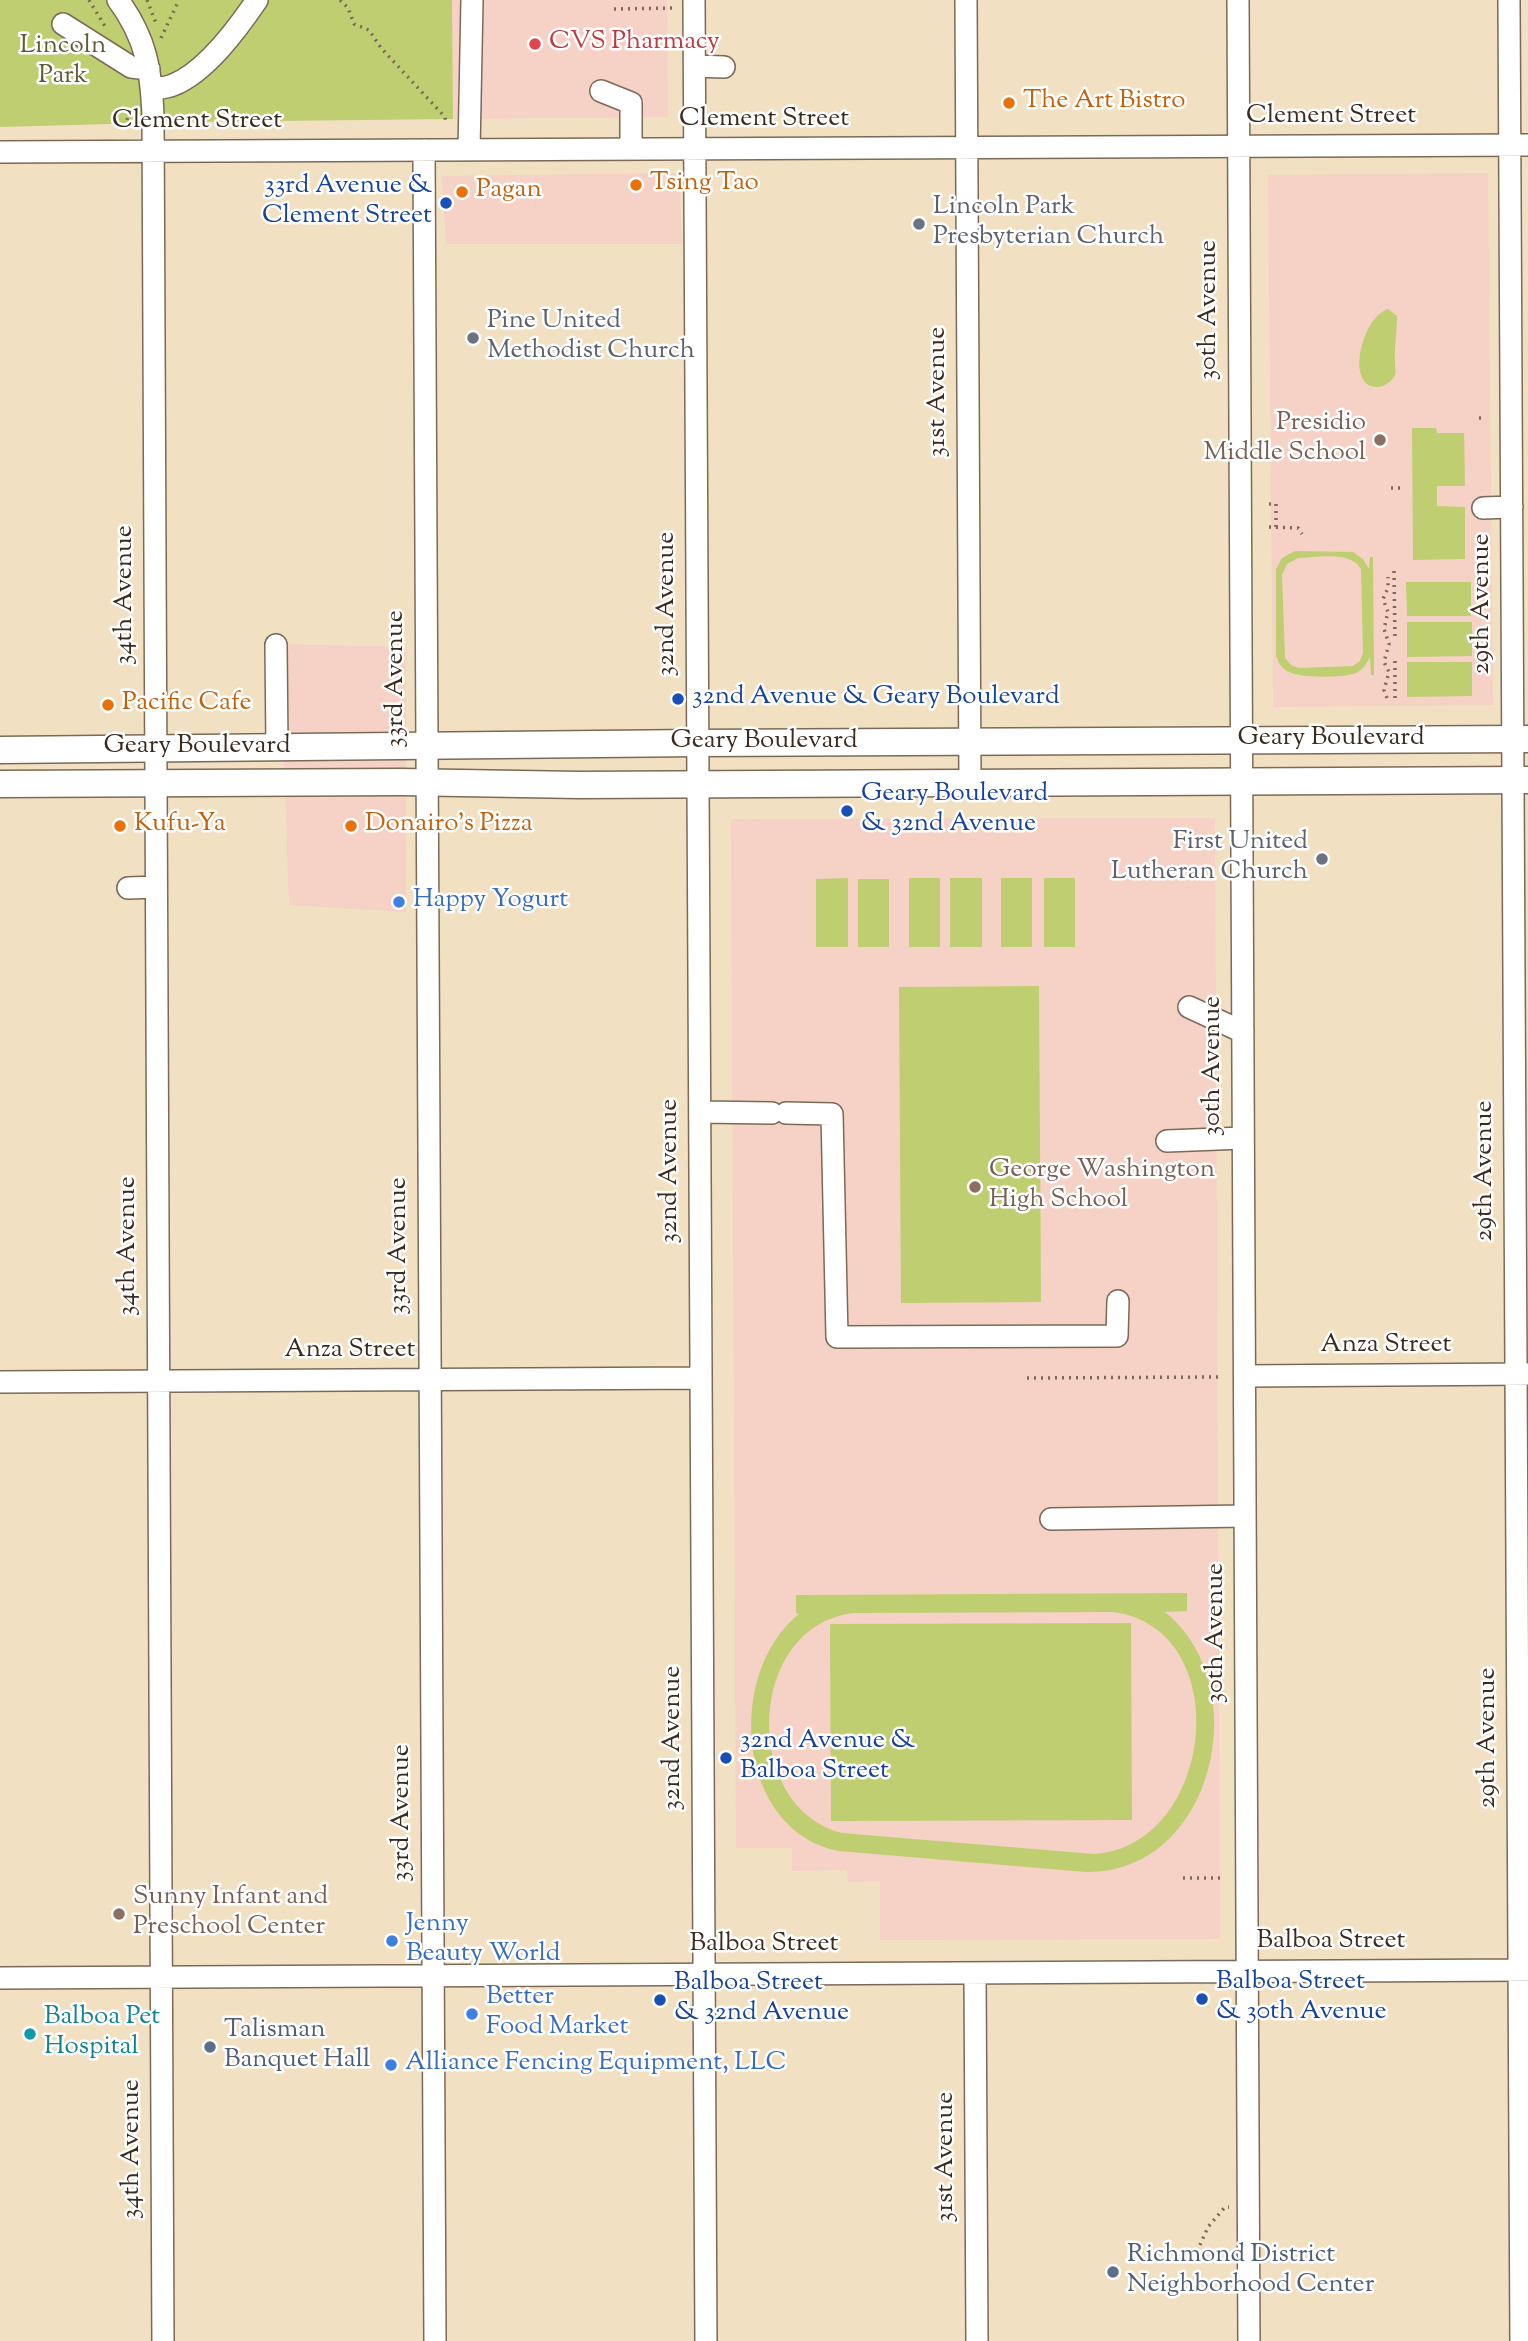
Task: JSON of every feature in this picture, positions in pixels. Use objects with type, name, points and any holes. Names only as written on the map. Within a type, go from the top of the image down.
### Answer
[{"type":"main road","name":"Geary Boulevard","points":[[0,750],[1520,739]]},
{"type":"main road","name":"Geary Boulevard","points":[[0,784],[1520,780]]},
{"type":"street","name":"34th Avenue","points":[[118,0],[139,35],[150,79],[153,152],[163,2341]]},
{"type":"street","points":[[63,24],[150,79],[171,86],[201,67],[257,0]]},
{"type":"street","points":[[469,150],[472,0]]},
{"type":"street","name":"31st Avenue","points":[[966,0],[970,783]]},
{"type":"street","name":"30th Avenue","points":[[1238,0],[1249,2341]]},
{"type":"street","name":"29th Avenue","points":[[1509,0],[1519,145],[1512,507],[1520,739],[1523,1970],[1521,2341]]},
{"type":"street","name":"32nd Avenue","points":[[694,4],[706,2341]]},
{"type":"street","points":[[695,66],[724,67]]},
{"type":"street","points":[[601,91],[631,103],[631,149]]},
{"type":"street","name":"Clement Street","points":[[0,152],[1519,145]]},
{"type":"street","name":"33rd Avenue","points":[[424,150],[435,2341]]},
{"type":"street","points":[[1483,508],[1512,507]]},
{"type":"street","points":[[276,645],[277,748]]},
{"type":"street","points":[[128,888],[156,887]]},
{"type":"street","points":[[1189,1007],[1243,1032]]},
{"type":"street","points":[[700,1112],[832,1114],[837,1337],[1117,1336],[1118,1301]]},
{"type":"street","points":[[1167,1141],[1243,1138]]},
{"type":"street","name":"Anza Street","points":[[1245,1376],[1522,1374]]},
{"type":"street","name":"Anza Street","points":[[0,1382],[701,1378]]},
{"type":"street","points":[[1051,1519],[1245,1516]]},
{"type":"street","name":"Balboa Street","points":[[0,1978],[1523,1970]]},
{"type":"street","name":"31st Avenue","points":[[975,1973],[977,2341]]},
{"type":"path","points":[[159,40],[179,0]]},
{"type":"path","points":[[340,0],[348,8],[354,24],[369,30],[381,48],[445,117],[446,124]]},
{"type":"path","points":[[614,9],[694,4]]},
{"type":"path","points":[[1479,418],[1485,418]]},
{"type":"path","points":[[1391,488],[1403,488]]},
{"type":"path","points":[[1269,504],[1276,504],[1276,527]]},
{"type":"path","points":[[1269,527],[1298,528],[1302,534]]},
{"type":"path","points":[[1394,571],[1395,641]]},
{"type":"path","points":[[1387,698],[1384,690],[1389,672],[1384,656],[1389,644],[1384,629],[1388,612],[1383,599],[1388,588],[1388,578]]},
{"type":"path","points":[[1395,661],[1395,698]]},
{"type":"path","points":[[1027,1378],[1219,1377]]},
{"type":"path","points":[[1183,1878],[1220,1878]]},
{"type":"path","points":[[1200,2245],[1208,2227],[1225,2207]]},
{"type":"shaded area","name":"CVS Pharmacy","points":[[452,0],[667,0],[668,117],[453,119]]},
{"type":"shaded area","points":[[679,173],[682,244],[446,244],[442,176]]},
{"type":"shaded area","name":"Presidio Middle School","points":[[1488,173],[1493,705],[1273,707],[1268,175]]},
{"type":"shaded area","points":[[282,644],[406,647],[406,912],[289,905]]},
{"type":"shaded area","name":"George Washington High School","points":[[1215,818],[1220,1939],[880,1940],[880,1881],[848,1882],[847,1870],[792,1871],[792,1848],[736,1848],[731,819]]},
{"type":"green space","name":"Lincoln Park","points":[[0,0],[452,0],[453,119],[0,127]]},
{"type":"green space","points":[[1388,309],[1397,316],[1395,374],[1383,386],[1371,386],[1363,380],[1360,369],[1363,340],[1378,316]]},
{"type":"green space","points":[[1412,428],[1436,428],[1437,433],[1464,433],[1465,486],[1437,486],[1437,506],[1465,507],[1465,559],[1413,560]]},
{"type":"green space","points":[[1295,551],[1353,552],[1363,559],[1369,569],[1370,557],[1373,557],[1374,675],[1371,675],[1370,657],[1358,672],[1342,676],[1294,674],[1280,665],[1276,655],[1276,569],[1282,558]],"holes":[[[1341,557],[1356,563],[1361,569],[1363,653],[1360,661],[1353,666],[1299,668],[1291,665],[1285,658],[1282,575],[1287,564],[1298,558]]]},
{"type":"green space","points":[[1406,582],[1471,582],[1471,616],[1407,616]]},
{"type":"green space","points":[[1407,622],[1472,622],[1472,656],[1407,657]]},
{"type":"green space","points":[[1407,662],[1472,662],[1472,696],[1407,697]]},
{"type":"green space","points":[[848,878],[848,947],[816,947],[816,879]]},
{"type":"green space","points":[[909,878],[940,878],[940,947],[909,947]]},
{"type":"green space","points":[[950,878],[982,878],[982,947],[950,947]]},
{"type":"green space","points":[[1001,878],[1032,878],[1032,947],[1001,947]]},
{"type":"green space","points":[[1044,878],[1075,878],[1075,947],[1044,947]]},
{"type":"green space","points":[[858,879],[889,879],[889,947],[858,947]]},
{"type":"green space","points":[[1039,986],[1041,1302],[901,1303],[899,987]]},
{"type":"green space","points":[[1187,1593],[1187,1611],[1165,1612],[1193,1644],[1209,1684],[1214,1727],[1208,1770],[1192,1810],[1165,1843],[1130,1864],[1086,1872],[839,1851],[805,1837],[779,1814],[762,1783],[753,1747],[752,1710],[760,1673],[775,1640],[799,1614],[796,1613],[796,1595]],"holes":[[[1113,1612],[1153,1627],[1180,1656],[1194,1694],[1196,1736],[1186,1779],[1166,1815],[1135,1842],[1094,1854],[842,1833],[809,1817],[786,1790],[773,1756],[769,1718],[776,1681],[792,1649],[818,1625],[854,1613]]]},
{"type":"green space","points":[[1131,1623],[1132,1820],[831,1821],[830,1624]]},
{"type":"place","name":"CVS Pharmacy","points":[[535,44]]},
{"type":"place","name":"The Art Bistro","points":[[1009,103]]},
{"type":"place","name":"Tsing Tao","points":[[636,185]]},
{"type":"place","name":"Pagan","points":[[462,192]]},
{"type":"place","name":"33rd Avenue & Clement Street","points":[[446,203]]},
{"type":"place","name":"Lincoln Park Presbyterian Church","points":[[919,224]]},
{"type":"place","name":"Pine United Methodist Church","points":[[473,338]]},
{"type":"place","name":"Presidio Middle School","points":[[1380,440]]},
{"type":"place","name":"32nd Avenue & Geary Boulevard","points":[[678,699]]},
{"type":"place","name":"Pacific Cafe","points":[[108,705]]},
{"type":"place","name":"Geary Boulevard & 32nd Avenue","points":[[847,811]]},
{"type":"place","name":"Kufu-Ya","points":[[120,826]]},
{"type":"place","name":"Donairo’s Pizza","points":[[351,826]]},
{"type":"place","name":"First United Lutheran Church","points":[[1322,859]]},
{"type":"place","name":"Happy Yogurt","points":[[399,902]]},
{"type":"place","name":"George Washington High School","points":[[975,1187]]},
{"type":"place","name":"32nd Avenue & Balboa Street","points":[[726,1758]]},
{"type":"place","name":"Sunny Infant and Preschool Center","points":[[119,1914]]},
{"type":"place","name":"Jenny Beauty World","points":[[392,1941]]},
{"type":"place","name":"Balboa Street & 30th Avenue","points":[[1202,1999]]},
{"type":"place","name":"Balboa Street & 32nd Avenue","points":[[660,2000]]},
{"type":"place","name":"Better Food Market","points":[[472,2014]]},
{"type":"place","name":"Balboa Pet Hospital","points":[[30,2034]]},
{"type":"place","name":"Talisman Banquet Hall","points":[[210,2047]]},
{"type":"place","name":"Alliance Fencing Equipment, LLC","points":[[391,2065]]},
{"type":"place","name":"Richmond District Neighborhood Center","points":[[1113,2272]]}]
